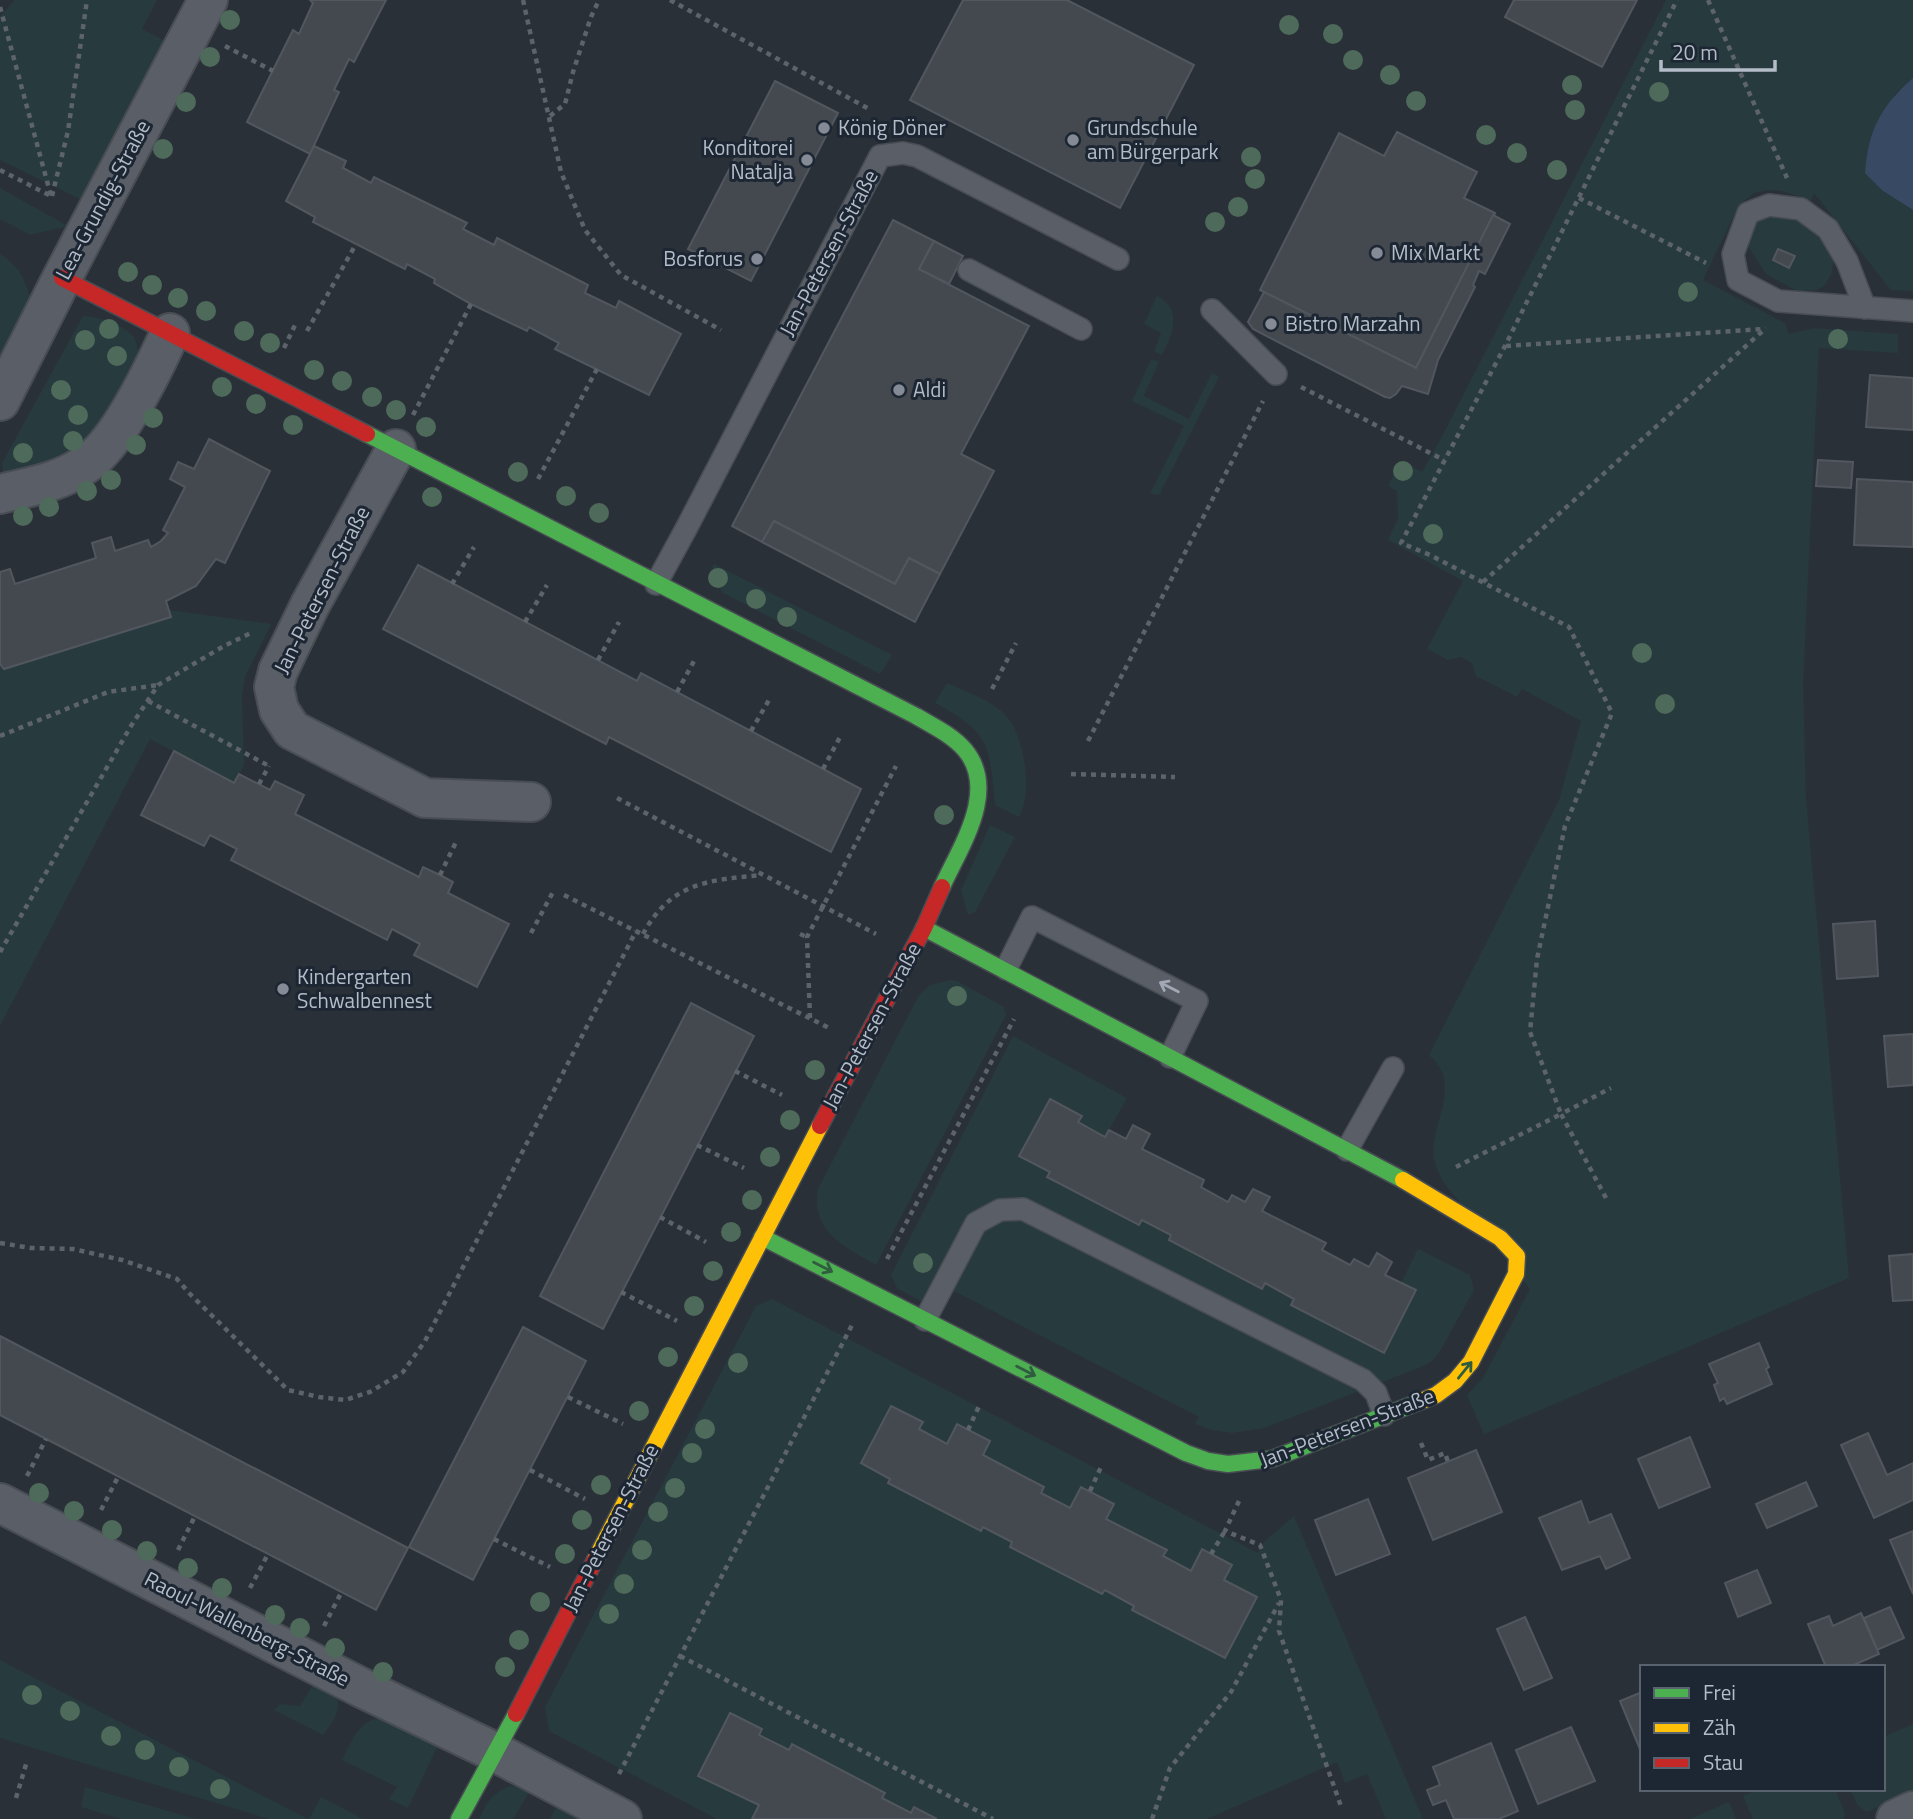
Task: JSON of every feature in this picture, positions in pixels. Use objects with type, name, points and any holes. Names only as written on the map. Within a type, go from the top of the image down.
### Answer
[{"type":"street","name":"Lea-Grundig-Straße","points":[[0,401],[208,0]]},
{"type":"street","name":"Jan-Petersen-Straße","points":[[62,278],[916,716],[958,741],[970,756],[979,791],[977,809],[925,928],[459,1819]]},
{"type":"street","points":[[0,494],[63,477],[89,463],[114,434],[150,375],[170,333]]},
{"type":"street","name":"Jan-Petersen-Straße","points":[[396,449],[310,605],[278,671],[274,687],[279,710],[292,730],[425,798],[531,802]]},
{"type":"street","name":"Jan-Petersen-Straße","points":[[762,1237],[1186,1453],[1221,1464],[1247,1465],[1272,1459],[1436,1395],[1455,1381],[1471,1362],[1516,1274],[1517,1256],[1500,1238],[1426,1192],[925,928]]},
{"type":"street","name":"Raoul-Wallenberg-Straße","points":[[0,1503],[362,1688],[495,1752],[622,1819]]},
{"type":"street","points":[[1896,1819],[1913,1811]]},
{"type":"lane","name":"Jan-Petersen-Straße","points":[[656,584],[880,156],[903,153],[917,156],[1118,259]]},
{"type":"lane","points":[[1865,308],[1846,261],[1828,229],[1801,209],[1769,205],[1748,213],[1733,254],[1738,280],[1778,301],[1913,312]]},
{"type":"lane","points":[[969,270],[1082,329]]},
{"type":"lane","points":[[1212,310],[1276,374]]},
{"type":"lane","points":[[1006,970],[1032,917],[1197,1001],[1170,1057]]},
{"type":"lane","points":[[1347,1150],[1393,1068]]},
{"type":"lane","points":[[925,1320],[976,1223],[1000,1210],[1023,1209],[1363,1380],[1376,1393],[1384,1415]]},
{"type":"path","points":[[52,196],[68,131],[87,0]]},
{"type":"path","points":[[523,0],[561,172],[585,230],[621,275],[721,330]]},
{"type":"path","points":[[550,116],[565,104],[573,72],[599,0]]},
{"type":"path","points":[[670,0],[869,109]]},
{"type":"path","points":[[1606,1198],[1561,1114],[1530,1032],[1537,959],[1565,826],[1612,713],[1569,627],[1401,543],[1506,346],[1677,0]]},
{"type":"path","points":[[1708,0],[1801,209]]},
{"type":"path","points":[[1,3],[52,196]]},
{"type":"path","points":[[232,49],[273,71]]},
{"type":"path","points":[[0,170],[94,218]]},
{"type":"path","points":[[1579,198],[1738,280]]},
{"type":"path","points":[[307,331],[356,244]]},
{"type":"path","points":[[425,392],[471,304]]},
{"type":"path","points":[[1483,582],[1765,329],[1506,346]]},
{"type":"path","points":[[551,456],[597,369]]},
{"type":"path","points":[[1088,741],[1276,374],[1444,460]]},
{"type":"path","points":[[452,584],[474,547]]},
{"type":"path","points":[[525,622],[547,585]]},
{"type":"path","points":[[0,736],[107,692],[158,685],[224,646],[310,605]]},
{"type":"path","points":[[598,660],[619,622]]},
{"type":"path","points":[[992,689],[1016,643]]},
{"type":"path","points":[[677,692],[694,661]]},
{"type":"path","points":[[0,952],[158,685]]},
{"type":"path","points":[[751,731],[769,700]]},
{"type":"path","points":[[148,701],[269,766]]},
{"type":"path","points":[[823,769],[840,737]]},
{"type":"path","points":[[259,784],[274,758]]},
{"type":"path","points":[[810,1018],[807,937],[896,766]]},
{"type":"path","points":[[1071,774],[1175,777]]},
{"type":"path","points":[[617,798],[867,929]]},
{"type":"path","points":[[440,875],[457,840]]},
{"type":"path","points":[[643,934],[664,903],[683,891],[709,880],[763,875]]},
{"type":"path","points":[[531,933],[554,890]]},
{"type":"path","points":[[564,895],[863,1045]]},
{"type":"path","points":[[0,1243],[31,1248],[74,1249],[122,1260],[177,1279],[288,1390],[345,1400],[369,1392],[403,1372],[425,1341],[636,931]]},
{"type":"path","points":[[800,934],[807,937]]},
{"type":"path","points":[[884,1266],[1033,984]]},
{"type":"path","points":[[735,1071],[782,1095]]},
{"type":"path","points":[[1426,1192],[1438,1175],[1611,1088]]},
{"type":"path","points":[[697,1145],[744,1168]]},
{"type":"path","points":[[660,1217],[706,1242]]},
{"type":"path","points":[[621,1292],[668,1317]]},
{"type":"path","points":[[617,1777],[853,1323]]},
{"type":"path","points":[[568,1397],[615,1420]]},
{"type":"path","points":[[968,1430],[980,1404]]},
{"type":"path","points":[[1427,1460],[1445,1453],[1448,1462]]},
{"type":"path","points":[[1211,1554],[1243,1493],[1247,1465]]},
{"type":"path","points":[[1090,1492],[1101,1467]]},
{"type":"path","points":[[530,1471],[577,1495]]},
{"type":"path","points":[[1225,1531],[1260,1545],[1281,1600],[1279,1631],[1342,1809]]},
{"type":"path","points":[[494,1539],[542,1563]]},
{"type":"path","points":[[1152,1819],[1170,1768],[1231,1692],[1281,1600]]},
{"type":"path","points":[[680,1656],[993,1819]]},
{"type":"path","points":[[16,1798],[27,1761]]},
{"type":"green space","points":[[15,0],[157,0],[142,29],[167,42],[82,200],[0,160],[0,16]]},
{"type":"green space","points":[[1666,0],[1913,0],[1913,78],[1894,95],[1883,191],[1913,210],[1913,291],[1891,290],[1814,193],[1811,200],[1782,191],[1768,190],[1754,193],[1739,205],[1703,280],[1785,323],[1789,334],[1814,328],[1898,334],[1898,353],[1819,348],[1803,683],[1806,798],[1849,1278],[1484,1434],[1467,1395],[1483,1378],[1530,1289],[1443,1182],[1438,1171],[1433,1152],[1434,1139],[1445,1089],[1439,1066],[1429,1055],[1559,800],[1581,721],[1522,689],[1517,697],[1476,676],[1472,663],[1461,657],[1448,660],[1427,649],[1463,581],[1388,540],[1398,518],[1397,491],[1388,486],[1400,461],[1422,472]]},
{"type":"green space","points":[[0,188],[68,226],[30,235],[0,219]]},
{"type":"green space","points":[[1768,214],[1795,217],[1825,244],[1833,256],[1833,264],[1831,275],[1824,286],[1817,290],[1797,291],[1766,274],[1744,240],[1758,218]]},
{"type":"green space","points":[[0,254],[20,273],[31,299],[0,362]]},
{"type":"green space","points":[[1157,296],[1171,308],[1173,316],[1172,331],[1162,355],[1154,351],[1161,333],[1144,324]]},
{"type":"green space","points":[[83,316],[108,322],[131,334],[136,343],[139,362],[94,434],[66,456],[5,482],[2,463]]},
{"type":"green space","points":[[1151,359],[1159,362],[1144,396],[1189,419],[1212,373],[1219,377],[1159,495],[1150,494],[1184,426],[1132,401]]},
{"type":"green space","points":[[714,564],[892,655],[880,674],[723,593],[709,575]]},
{"type":"green space","points":[[169,610],[271,624],[245,677],[242,695],[244,765],[234,783],[150,739],[0,1026],[0,664],[4,669],[170,617]]},
{"type":"green space","points":[[947,683],[1000,710],[1015,730],[1021,745],[1026,777],[1026,792],[1019,817],[995,805],[988,754],[977,733],[967,723],[935,703]]},
{"type":"green space","points":[[990,825],[1015,837],[975,912],[968,915],[961,890]]},
{"type":"green space","points":[[957,981],[1004,1007],[1006,1015],[876,1265],[842,1244],[825,1227],[819,1216],[818,1189],[919,995],[930,985]]},
{"type":"green space","points":[[1013,1036],[1127,1098],[1105,1137],[1078,1122],[1081,1115],[1050,1100],[1020,1156],[1050,1172],[1048,1176],[1139,1225],[1142,1220],[1171,1235],[1169,1241],[1261,1289],[1265,1283],[1294,1299],[1291,1305],[1383,1353],[1415,1290],[1401,1283],[1418,1249],[1470,1275],[1474,1290],[1439,1353],[1431,1362],[1421,1367],[1264,1428],[1232,1433],[1195,1424],[1199,1417],[954,1291],[942,1313],[897,1288],[891,1275]]},
{"type":"green space","points":[[772,1299],[1258,1553],[1264,1542],[1294,1516],[1423,1819],[1386,1819],[1367,1774],[1345,1783],[1337,1762],[1207,1819],[717,1819],[549,1731],[545,1707],[756,1306]]},
{"type":"green space","points":[[0,1660],[308,1819],[269,1819],[0,1738]]},
{"type":"green space","points":[[314,1683],[335,1691],[337,1698],[338,1709],[323,1735],[274,1710],[280,1704],[300,1706]]},
{"type":"green space","points":[[379,1718],[385,1718],[439,1743],[408,1808],[389,1799],[397,1787],[342,1760],[360,1728]]},
{"type":"green space","points":[[1913,1724],[1913,1792],[1867,1812],[1858,1806],[1851,1791],[1885,1791],[1885,1736]]},
{"type":"green space","points":[[510,1786],[532,1788],[513,1819],[479,1819],[491,1799]]},
{"type":"green space","points":[[85,1787],[196,1819],[121,1819],[81,1807]]},
{"type":"green space","points":[[1754,1791],[1836,1791],[1845,1813],[1844,1819],[1753,1819],[1743,1796]]},
{"type":"green space","points":[[321,1797],[363,1819],[309,1819]]},
{"type":"green space","points":[[559,1801],[569,1808],[576,1819],[550,1819]]},
{"type":"green space","points":[[1729,1802],[1736,1819],[1690,1819]]},
{"type":"water","points":[[1913,78],[1913,210],[1883,191],[1865,173],[1869,144],[1878,120],[1892,99]]},
{"type":"building","points":[[310,0],[386,0],[354,62],[349,59],[334,90],[339,92],[310,154],[247,122],[293,30],[299,34],[313,3]]},
{"type":"building","points":[[963,0],[1067,0],[1194,65],[1120,208],[910,100]]},
{"type":"building","points":[[1514,0],[1637,0],[1602,67],[1505,17]]},
{"type":"building","points":[[775,81],[838,113],[751,281],[688,249]]},
{"type":"building","name":"Mix Markt","points":[[1397,132],[1477,172],[1464,198],[1495,213],[1416,368],[1260,290],[1339,133],[1384,156]]},
{"type":"building","points":[[314,146],[346,161],[343,168],[371,183],[374,177],[467,223],[463,229],[494,245],[497,238],[588,285],[585,293],[616,308],[619,301],[681,334],[649,395],[555,349],[559,343],[529,327],[527,331],[471,304],[434,283],[435,279],[407,264],[405,269],[313,222],[315,217],[286,201]]},
{"type":"building","points":[[1493,215],[1510,224],[1485,274],[1479,271],[1473,285],[1475,287],[1438,360],[1428,394],[1402,386],[1390,398],[1385,397],[1253,329],[1248,322],[1264,292],[1416,368]]},
{"type":"building","name":"Aldi","points":[[893,220],[934,241],[919,269],[1029,326],[961,454],[994,471],[940,574],[909,558],[895,584],[774,521],[762,542],[732,526]]},
{"type":"building","points":[[934,241],[963,256],[949,284],[919,269]]},
{"type":"building","points":[[1778,249],[1795,256],[1789,268],[1773,260]]},
{"type":"building","points":[[1870,375],[1913,378],[1913,430],[1866,427]]},
{"type":"building","points":[[209,439],[270,471],[225,563],[216,559],[196,586],[166,601],[171,617],[4,669],[0,664],[0,572],[10,569],[15,584],[96,558],[92,543],[111,537],[115,551],[148,540],[151,547],[161,541],[168,533],[163,530],[185,487],[170,479],[178,462],[194,469]]},
{"type":"building","points":[[1818,460],[1853,462],[1851,488],[1816,486]]},
{"type":"building","points":[[1857,479],[1913,482],[1913,547],[1854,545]]},
{"type":"building","points":[[774,521],[895,584],[909,558],[940,574],[915,622],[762,542]]},
{"type":"building","points":[[418,565],[637,681],[641,673],[861,789],[831,852],[609,737],[606,744],[383,629]]},
{"type":"building","points":[[174,751],[234,783],[239,774],[270,790],[275,781],[304,795],[295,814],[419,877],[423,867],[440,875],[453,882],[448,893],[509,924],[477,987],[414,955],[420,944],[392,929],[387,940],[231,860],[237,849],[210,835],[204,846],[141,815]]},
{"type":"building","points":[[1875,921],[1878,976],[1837,979],[1833,924]]},
{"type":"building","points":[[691,1003],[754,1036],[603,1329],[540,1296]]},
{"type":"building","points":[[1913,1034],[1913,1085],[1888,1087],[1884,1036]]},
{"type":"building","points":[[1050,1099],[1082,1116],[1078,1122],[1105,1137],[1109,1130],[1126,1139],[1133,1125],[1150,1134],[1142,1149],[1204,1180],[1201,1187],[1228,1202],[1232,1195],[1245,1202],[1253,1189],[1270,1197],[1262,1211],[1326,1243],[1322,1250],[1350,1265],[1354,1259],[1369,1267],[1377,1253],[1392,1262],[1385,1275],[1416,1290],[1384,1353],[1291,1305],[1294,1299],[1265,1283],[1262,1289],[1169,1240],[1171,1235],[1142,1220],[1139,1225],[1047,1177],[1050,1172],[1019,1156]]},
{"type":"building","points":[[1913,1254],[1913,1300],[1893,1301],[1889,1256]]},
{"type":"building","points":[[523,1327],[586,1361],[473,1580],[409,1547]]},
{"type":"building","points":[[0,1336],[408,1548],[376,1610],[0,1415]]},
{"type":"building","points":[[1759,1343],[1769,1367],[1766,1369],[1772,1384],[1727,1404],[1724,1398],[1720,1401],[1714,1385],[1718,1383],[1709,1364]]},
{"type":"building","points":[[891,1406],[923,1422],[919,1429],[947,1444],[957,1424],[990,1441],[983,1455],[1044,1487],[1041,1493],[1070,1508],[1081,1487],[1114,1504],[1106,1519],[1167,1550],[1163,1556],[1191,1571],[1202,1549],[1232,1565],[1224,1580],[1257,1597],[1225,1658],[1132,1610],[1134,1606],[1105,1590],[1102,1594],[1010,1547],[1012,1542],[983,1527],[981,1531],[888,1483],[890,1479],[861,1463]]},
{"type":"building","points":[[1868,1433],[1887,1475],[1913,1463],[1913,1500],[1874,1518],[1841,1445]]},
{"type":"building","points":[[1690,1437],[1710,1487],[1659,1508],[1638,1459]]},
{"type":"building","points":[[1476,1450],[1502,1512],[1433,1540],[1408,1478]]},
{"type":"building","points":[[1806,1482],[1817,1506],[1767,1528],[1756,1504]]},
{"type":"building","points":[[1368,1499],[1390,1554],[1336,1575],[1315,1520]]},
{"type":"building","points":[[1581,1501],[1589,1523],[1611,1514],[1630,1558],[1606,1569],[1600,1556],[1562,1570],[1539,1518]]},
{"type":"building","points":[[1913,1531],[1913,1594],[1890,1540]]},
{"type":"building","points":[[1757,1570],[1771,1603],[1738,1617],[1725,1583]]},
{"type":"building","points":[[1890,1607],[1904,1638],[1877,1650],[1864,1618]]},
{"type":"building","points":[[1861,1613],[1879,1654],[1854,1665],[1825,1665],[1808,1624],[1829,1616],[1833,1626]]},
{"type":"building","points":[[1525,1617],[1552,1678],[1524,1690],[1497,1629]]},
{"type":"building","points":[[1640,1693],[1640,1749],[1620,1701]]},
{"type":"building","points":[[730,1713],[762,1729],[759,1735],[789,1750],[792,1744],[885,1793],[882,1798],[911,1813],[914,1807],[937,1819],[752,1819],[759,1805],[698,1776]]},
{"type":"building","points":[[1571,1727],[1595,1781],[1538,1804],[1516,1750]]},
{"type":"building","points":[[1491,1743],[1518,1811],[1499,1819],[1454,1819],[1446,1800],[1433,1805],[1427,1790],[1440,1785],[1433,1767]]},
{"type":"traffic: fast","points":[[367,434],[916,716],[954,740],[965,750],[975,766],[977,801],[966,837],[942,887]]},
{"type":"traffic: fast","points":[[924,928],[1403,1180]]},
{"type":"traffic: fast","points":[[762,1237],[1186,1453],[1208,1461],[1228,1464],[1272,1459],[1424,1400]]},
{"type":"traffic: fast","points":[[459,1819],[516,1714]]},
{"type":"traffic: slow","points":[[595,1560],[820,1126]]},
{"type":"traffic: slow","points":[[1403,1180],[1500,1238],[1517,1256],[1516,1274],[1471,1362],[1455,1381],[1424,1400]]},
{"type":"traffic: jam","points":[[62,278],[367,434]]},
{"type":"traffic: jam","points":[[820,1126],[924,928],[942,887]]},
{"type":"traffic: jam","points":[[516,1714],[595,1560]]},
{"type":"place","name":"König Döner","points":[[824,128]]},
{"type":"place","name":"Grundschule am Bürgerpark","points":[[1073,140]]},
{"type":"place","name":"Konditorei Natalja","points":[[807,160]]},
{"type":"place","name":"Mix Markt","points":[[1377,253]]},
{"type":"place","name":"Bosforus","points":[[757,259]]},
{"type":"place","name":"Bistro Marzahn","points":[[1271,324]]},
{"type":"place","name":"Aldi","points":[[899,390]]},
{"type":"place","name":"Kindergarten Schwalbennest","points":[[283,989]]}]
